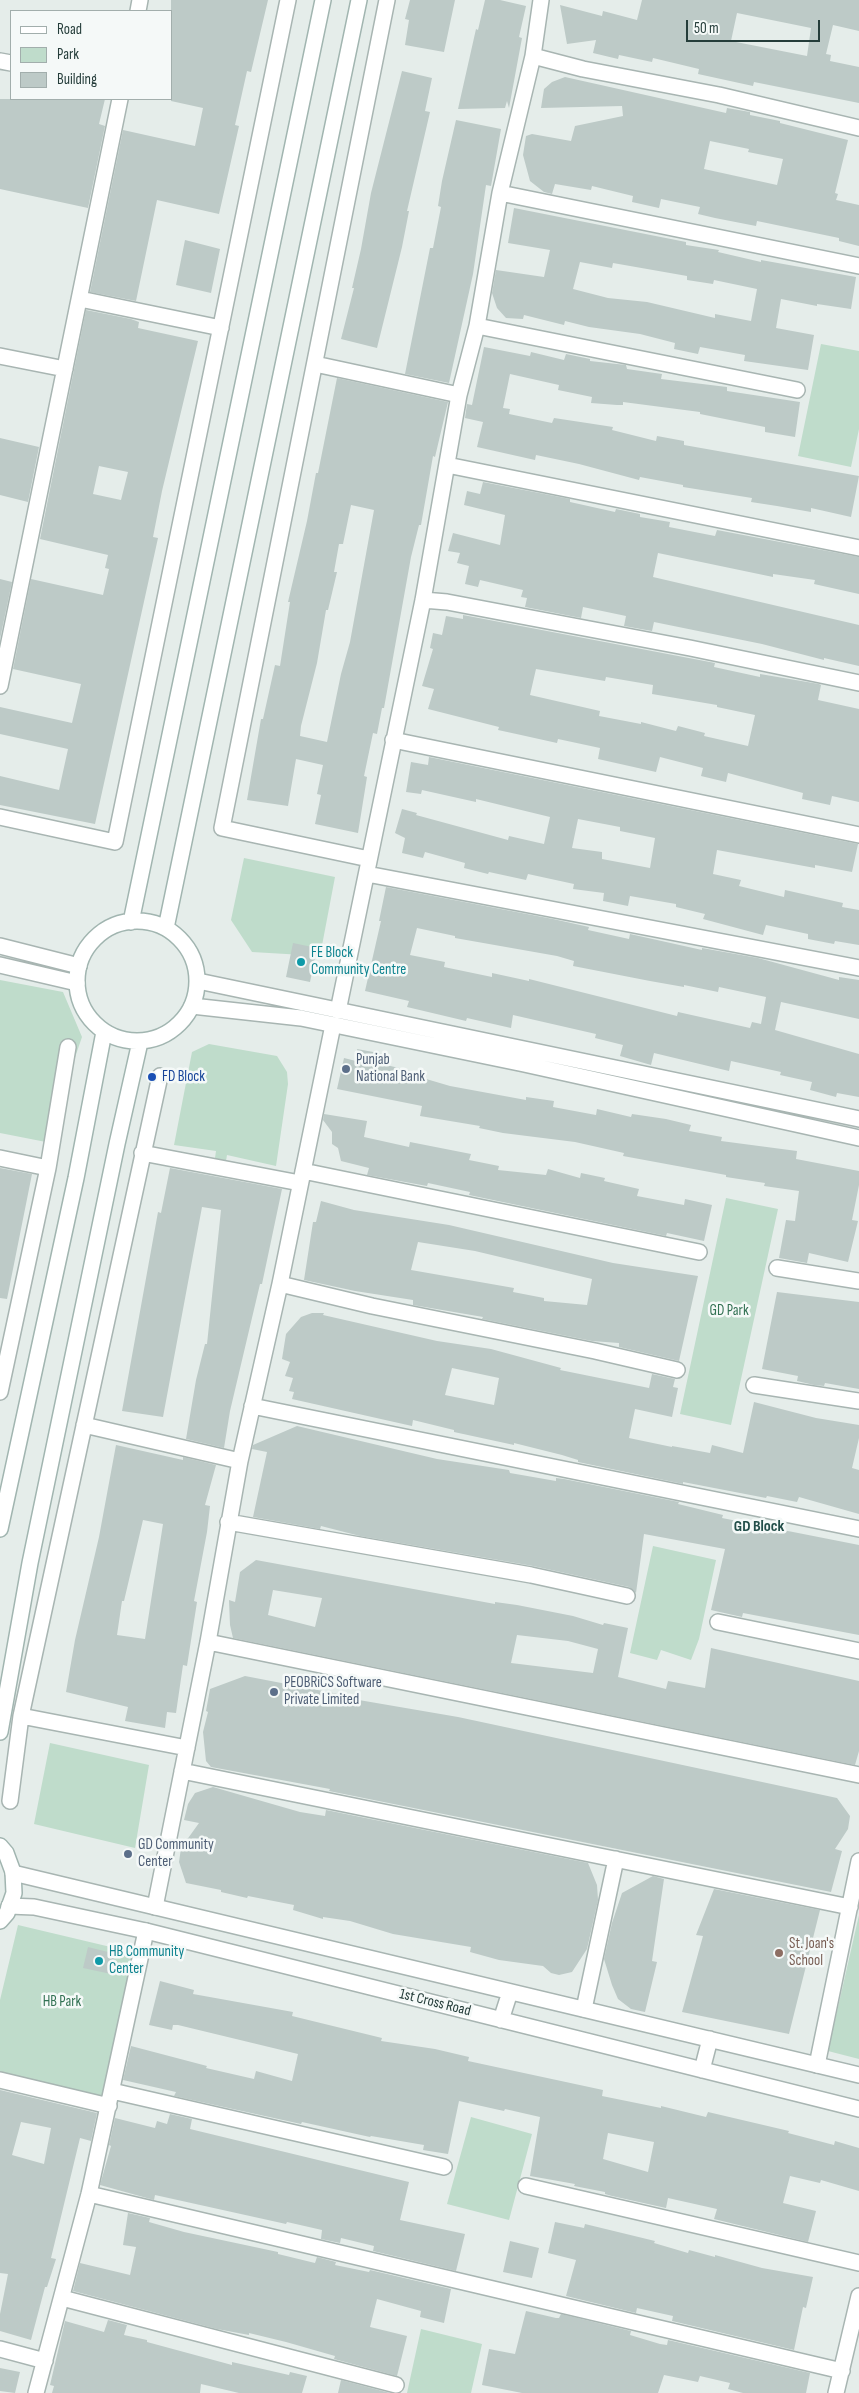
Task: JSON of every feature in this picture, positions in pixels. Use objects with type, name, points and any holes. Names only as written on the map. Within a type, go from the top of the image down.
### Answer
[{"type":"street","points":[[0,817],[115,842],[288,0]]},
{"type":"street","points":[[131,922],[323,0]]},
{"type":"street","points":[[166,928],[359,0]]},
{"type":"street","points":[[387,0],[222,828],[368,866],[859,968]]},
{"type":"street","points":[[154,1907],[208,1642],[240,1461],[280,1284],[423,600],[459,395],[477,326],[500,193],[532,56],[541,0]]},
{"type":"street","points":[[532,56],[583,69],[719,95],[859,128]]},
{"type":"street","points":[[0,686],[120,100]]},
{"type":"street","points":[[500,193],[859,266]]},
{"type":"street","points":[[80,299],[221,328]]},
{"type":"street","points":[[477,326],[797,390]]},
{"type":"street","points":[[0,356],[65,369]]},
{"type":"street","points":[[315,364],[459,395]]},
{"type":"street","points":[[447,465],[859,548]]},
{"type":"street","points":[[423,600],[447,602],[661,642],[859,683]]},
{"type":"street","points":[[393,740],[859,835]]},
{"type":"street","points":[[131,922],[149,922],[166,928],[175,935],[189,950],[197,970],[198,981],[192,1006],[177,1027],[159,1038],[140,1042],[120,1039],[104,1032],[89,1018],[80,999],[77,983],[79,966],[86,951],[100,935],[118,925],[131,922]]},
{"type":"street","points":[[0,946],[79,966]]},
{"type":"street","points":[[0,966],[77,983]]},
{"type":"street","points":[[198,981],[336,1018],[859,1118]]},
{"type":"street","points":[[192,1006],[301,1018],[336,1018]]},
{"type":"street","points":[[0,1529],[74,1187],[104,1032]]},
{"type":"street","points":[[414,1034],[859,1138]]},
{"type":"street","points":[[0,1732],[30,1564],[140,1042]]},
{"type":"street","points":[[0,1392],[48,1168],[68,1047]]},
{"type":"street","points":[[10,1800],[21,1716],[160,1076]]},
{"type":"street","points":[[743,1112],[747,1096]]},
{"type":"street","points":[[142,1153],[301,1177],[699,1252]]},
{"type":"street","points":[[0,1158],[48,1168]]},
{"type":"street","points":[[777,1268],[859,1281]]},
{"type":"street","points":[[280,1284],[372,1306],[595,1351],[677,1370]]},
{"type":"street","points":[[754,1385],[859,1401]]},
{"type":"street","points":[[252,1406],[859,1529]]},
{"type":"street","points":[[84,1425],[240,1461]]},
{"type":"street","points":[[228,1522],[532,1575],[627,1596]]},
{"type":"street","points":[[718,1622],[859,1651]]},
{"type":"street","points":[[208,1642],[859,1775]]},
{"type":"street","points":[[21,1716],[187,1748]]},
{"type":"street","points":[[182,1771],[850,1907]]},
{"type":"street","points":[[0,1846],[6,1853],[13,1873],[14,1893],[0,1921]]},
{"type":"street","points":[[584,2009],[616,1859]]},
{"type":"street","points":[[817,2065],[859,1861]]},
{"type":"street","name":"1st Cross Road","points":[[13,1873],[859,2075]]},
{"type":"street","name":"1st Cross Road","points":[[9,1906],[34,1907],[146,1931],[859,2109]]},
{"type":"street","points":[[247,1956],[252,1930]]},
{"type":"street","points":[[36,2393],[89,2194],[146,1931]]},
{"type":"street","points":[[501,2020],[510,1992]]},
{"type":"street","points":[[702,2070],[710,2039]]},
{"type":"street","points":[[0,2080],[109,2106]]},
{"type":"street","points":[[112,2091],[444,2167]]},
{"type":"street","points":[[526,2186],[859,2263]]},
{"type":"street","points":[[89,2194],[842,2371]]},
{"type":"street","points":[[836,2393],[855,2335],[859,2296]]},
{"type":"street","points":[[62,2298],[396,2385]]},
{"type":"street","points":[[0,2349],[45,2361]]},
{"type":"green space","points":[[821,344],[859,351],[859,429],[851,467],[798,456]]},
{"type":"green space","points":[[244,858],[335,877],[320,956],[252,952],[231,920]]},
{"type":"green space","points":[[0,980],[63,992],[82,1037],[46,1142],[0,1133]]},
{"type":"green space","points":[[209,1044],[277,1056],[287,1072],[288,1084],[276,1166],[227,1155],[225,1167],[214,1165],[216,1151],[174,1145],[192,1052]]},
{"type":"green space","name":"GD Park","points":[[726,1198],[778,1209],[731,1425],[680,1414]]},
{"type":"green space","points":[[653,1546],[716,1560],[699,1639],[691,1660],[661,1650],[657,1660],[630,1653]]},
{"type":"green space","points":[[50,1743],[149,1765],[135,1848],[34,1824]]},
{"type":"green space","points":[[859,1915],[859,2059],[828,2051]]},
{"type":"green space","name":"HB Park","points":[[18,1925],[136,1953],[101,2102],[0,2076],[0,2000]]},
{"type":"green space","points":[[471,2117],[532,2134],[509,2220],[447,2204]]},
{"type":"green space","points":[[421,2329],[482,2344],[471,2393],[407,2393]]},
{"type":"building","points":[[171,0],[268,0],[251,72],[247,71],[235,125],[239,126],[219,214],[157,200],[136,301],[90,292],[123,130],[195,146],[203,108],[171,101]]},
{"type":"building","points":[[410,0],[455,0],[444,52],[405,45],[409,20],[405,19]]},
{"type":"building","points":[[485,0],[500,0],[526,6],[519,37],[522,38],[509,108],[507,101],[505,108],[458,109],[476,29],[478,30]]},
{"type":"building","points":[[642,0],[859,0],[859,31],[833,25],[826,54],[831,55],[830,61],[859,67],[859,103],[754,82],[753,86],[698,74],[699,69],[653,58],[652,62],[619,55],[618,59],[593,53],[596,40],[567,44],[560,5],[602,16],[603,11],[637,20]],"holes":[[[737,13],[811,28],[807,56],[731,41]]]},
{"type":"building","points":[[402,71],[432,78],[425,111],[430,112],[407,211],[409,211],[402,247],[377,348],[341,339],[354,288],[352,288],[371,193]]},
{"type":"building","points":[[565,77],[726,113],[727,108],[750,112],[750,115],[780,121],[780,123],[848,140],[835,193],[838,194],[836,200],[859,205],[859,246],[839,241],[839,238],[757,221],[756,226],[698,214],[700,207],[661,199],[659,208],[632,202],[633,196],[592,186],[591,190],[555,184],[552,194],[544,192],[530,181],[523,155],[526,136],[532,134],[571,141],[575,126],[623,116],[622,106],[541,108],[544,89],[552,82]],"holes":[[[710,141],[749,149],[748,152],[783,159],[777,185],[704,169]]]},
{"type":"building","points":[[0,99],[105,100],[99,124],[105,126],[88,208],[0,189]]},
{"type":"building","points":[[456,120],[501,129],[491,186],[486,185],[473,274],[449,383],[405,374],[430,248],[433,248],[441,207],[438,206],[442,181]]},
{"type":"building","points":[[514,208],[686,242],[686,245],[719,250],[718,252],[761,262],[761,260],[856,277],[851,309],[817,304],[817,306],[781,299],[776,328],[814,335],[808,370],[744,361],[745,355],[700,347],[698,354],[674,349],[675,343],[640,334],[589,327],[565,321],[564,325],[524,315],[523,319],[506,318],[497,308],[492,293],[496,270],[544,277],[550,250],[508,243]],"holes":[[[580,262],[612,268],[613,263],[687,276],[687,280],[713,284],[714,280],[757,289],[751,321],[715,314],[715,318],[647,302],[608,298],[573,289]]]},
{"type":"building","points":[[185,240],[220,249],[211,293],[176,285]]},
{"type":"building","points":[[86,310],[131,319],[139,322],[138,328],[198,341],[162,491],[153,537],[158,538],[95,824],[0,805],[0,776],[59,790],[68,749],[0,734],[0,707],[72,723],[81,684],[13,669],[31,579],[103,595],[109,569],[105,568],[108,555],[40,539]],"holes":[[[99,466],[128,472],[121,500],[93,494]]]},
{"type":"building","points":[[484,347],[530,356],[531,352],[564,360],[566,354],[590,359],[590,361],[626,365],[627,369],[662,374],[661,379],[727,387],[727,391],[800,402],[795,437],[765,432],[765,427],[700,414],[700,412],[623,402],[623,405],[591,403],[592,397],[558,390],[559,385],[510,374],[503,408],[510,409],[509,414],[552,423],[554,418],[613,427],[612,430],[656,441],[657,436],[684,441],[684,445],[859,476],[851,517],[811,508],[811,512],[751,502],[752,498],[683,487],[683,485],[640,477],[639,480],[536,455],[535,460],[477,447],[483,422],[465,418],[467,404],[472,405]]},
{"type":"building","points":[[337,378],[448,402],[435,457],[433,456],[421,525],[419,525],[411,557],[384,708],[382,708],[377,734],[373,733],[364,776],[367,777],[358,833],[315,824],[321,795],[317,794],[323,765],[296,759],[288,806],[247,800],[261,719],[263,719],[275,665],[280,666],[290,602],[288,602],[316,473],[318,473]],"holes":[[[351,505],[374,510],[350,642],[341,674],[327,742],[300,736],[317,663],[326,610],[328,610],[337,572],[334,572],[339,544],[343,544]]]},
{"type":"building","points":[[0,438],[39,447],[28,502],[0,495]]},
{"type":"building","points":[[483,482],[570,499],[570,502],[615,512],[616,509],[640,514],[640,517],[670,522],[669,527],[715,536],[717,530],[859,557],[859,594],[814,584],[815,580],[773,574],[773,577],[658,553],[653,577],[859,625],[859,666],[654,622],[652,631],[624,626],[626,616],[583,607],[581,618],[525,607],[527,598],[521,597],[523,590],[480,580],[478,587],[465,584],[469,566],[457,563],[460,553],[448,551],[453,533],[500,545],[505,515],[464,505],[467,491],[480,494]]},
{"type":"building","points":[[0,579],[12,582],[0,639]]},
{"type":"building","points":[[463,615],[715,663],[714,667],[760,677],[760,674],[819,684],[821,685],[818,700],[859,709],[859,802],[832,796],[830,805],[802,799],[803,793],[728,773],[726,782],[701,776],[703,768],[660,757],[656,772],[598,759],[600,748],[558,739],[557,743],[498,730],[499,727],[428,709],[434,689],[422,686],[433,649],[430,648],[433,633],[442,635],[446,616],[463,619]],"holes":[[[536,669],[605,681],[606,677],[653,685],[652,694],[717,705],[717,707],[755,715],[748,746],[704,736],[705,733],[678,726],[676,731],[641,722],[641,724],[599,716],[600,711],[530,695]]]},
{"type":"building","points":[[429,757],[858,844],[852,872],[815,865],[815,868],[717,850],[713,874],[741,880],[739,886],[784,897],[785,890],[843,903],[842,907],[859,910],[859,945],[835,941],[834,944],[808,939],[808,934],[766,925],[763,935],[703,919],[705,914],[676,907],[676,904],[630,896],[628,906],[603,901],[604,893],[573,889],[574,884],[528,874],[526,880],[489,872],[488,874],[464,868],[465,863],[425,852],[423,858],[402,853],[405,838],[395,833],[402,809],[417,813],[416,815],[508,840],[509,836],[544,844],[550,817],[476,799],[476,802],[422,790],[421,794],[406,792],[411,762],[428,765]],"holes":[[[578,819],[620,827],[620,831],[655,838],[650,868],[602,859],[602,852],[572,848]]]},
{"type":"building","points":[[386,887],[553,919],[589,927],[588,930],[629,939],[630,934],[702,950],[702,948],[758,958],[839,980],[839,977],[859,980],[859,1019],[781,1002],[775,1030],[859,1054],[859,1097],[837,1093],[836,1097],[810,1090],[812,1082],[780,1075],[781,1072],[731,1061],[729,1071],[654,1053],[651,1065],[620,1056],[623,1045],[595,1038],[596,1034],[513,1015],[511,1028],[467,1018],[466,1021],[407,1007],[409,1001],[365,991],[381,921],[379,921]],"holes":[[[417,928],[455,936],[455,938],[557,956],[574,961],[573,966],[684,987],[684,985],[718,992],[719,987],[766,997],[761,1024],[752,1022],[750,1028],[678,1012],[677,1016],[529,979],[529,981],[492,973],[492,977],[444,967],[445,962],[410,955]]]},
{"type":"building","name":"FE Block Community Centre","points":[[293,943],[317,948],[310,982],[286,977]]},
{"type":"building","points":[[357,1049],[384,1054],[382,1064],[416,1072],[416,1076],[450,1086],[526,1100],[526,1097],[554,1101],[553,1107],[596,1115],[597,1109],[631,1117],[632,1114],[666,1119],[691,1125],[689,1131],[722,1137],[721,1141],[797,1151],[796,1159],[859,1171],[859,1185],[852,1220],[858,1221],[848,1262],[809,1253],[807,1263],[779,1258],[786,1220],[795,1221],[799,1191],[764,1186],[765,1183],[623,1156],[624,1153],[575,1142],[503,1133],[479,1128],[480,1126],[420,1116],[422,1106],[337,1089],[344,1058],[360,1062]]},
{"type":"building","points":[[324,1114],[367,1121],[364,1137],[409,1147],[410,1142],[471,1154],[469,1160],[499,1166],[498,1170],[546,1175],[548,1169],[580,1178],[581,1173],[605,1178],[604,1181],[639,1189],[637,1196],[684,1205],[685,1199],[712,1205],[704,1241],[667,1233],[666,1236],[469,1195],[470,1192],[428,1183],[427,1186],[367,1175],[369,1168],[341,1161],[338,1148],[332,1144],[332,1132],[323,1120]]},
{"type":"building","points":[[0,1168],[32,1174],[7,1299],[0,1298]]},
{"type":"building","points":[[170,1168],[282,1189],[262,1284],[260,1284],[230,1411],[224,1448],[186,1439],[196,1380],[205,1344],[207,1344],[221,1210],[202,1207],[163,1417],[122,1411],[158,1212],[161,1213]]},
{"type":"building","points":[[321,1201],[354,1210],[449,1225],[613,1263],[698,1276],[679,1361],[619,1347],[619,1343],[592,1341],[482,1319],[483,1317],[413,1305],[413,1300],[355,1291],[304,1280],[313,1222],[316,1222]],"holes":[[[418,1242],[475,1251],[592,1279],[587,1305],[544,1301],[544,1298],[513,1292],[514,1288],[411,1270]]]},
{"type":"building","points":[[777,1292],[859,1302],[859,1389],[825,1383],[824,1386],[814,1385],[797,1381],[798,1376],[762,1369]]},
{"type":"building","points":[[312,1313],[324,1313],[323,1315],[437,1341],[491,1349],[561,1368],[560,1370],[649,1388],[652,1374],[675,1379],[673,1387],[678,1388],[672,1417],[635,1409],[629,1438],[672,1447],[710,1453],[712,1445],[743,1453],[754,1402],[816,1418],[859,1425],[859,1438],[852,1468],[859,1470],[859,1514],[799,1497],[797,1502],[683,1482],[683,1484],[578,1462],[578,1460],[562,1455],[514,1443],[514,1445],[454,1432],[454,1430],[413,1420],[412,1426],[292,1399],[294,1392],[289,1391],[293,1378],[285,1376],[290,1362],[282,1359],[286,1334],[301,1317]],"holes":[[[452,1368],[499,1378],[494,1405],[445,1395]]]},
{"type":"building","points":[[297,1426],[437,1459],[509,1470],[510,1473],[556,1481],[556,1478],[564,1479],[679,1502],[678,1504],[723,1515],[722,1518],[859,1545],[859,1635],[743,1613],[742,1617],[711,1610],[725,1549],[644,1534],[636,1593],[629,1587],[533,1566],[360,1536],[321,1526],[320,1529],[253,1517],[267,1452],[252,1449],[253,1445]]},
{"type":"building","points":[[116,1445],[183,1460],[183,1457],[216,1465],[205,1505],[210,1506],[194,1601],[197,1602],[187,1666],[183,1665],[176,1713],[167,1712],[165,1728],[125,1721],[128,1707],[66,1692],[75,1640],[99,1537]],"holes":[[[143,1520],[163,1524],[145,1639],[117,1635],[122,1601],[124,1601]]]},
{"type":"building","points":[[256,1560],[495,1604],[495,1602],[517,1605],[573,1616],[603,1625],[604,1623],[628,1628],[618,1677],[666,1689],[668,1681],[705,1688],[711,1648],[859,1681],[859,1751],[855,1765],[233,1638],[230,1625],[229,1600],[235,1602],[240,1572]],"holes":[[[273,1590],[322,1598],[315,1627],[268,1615]],[[517,1635],[568,1641],[598,1649],[593,1673],[511,1663]]]},
{"type":"building","points":[[245,1676],[354,1697],[353,1699],[458,1717],[837,1798],[850,1816],[848,1829],[835,1849],[842,1851],[831,1892],[329,1791],[330,1789],[211,1767],[206,1761],[203,1732],[208,1712],[206,1711],[210,1689]]},
{"type":"building","points":[[213,1787],[300,1812],[325,1816],[326,1810],[588,1863],[597,1885],[598,1900],[587,1949],[572,1972],[559,1975],[551,1973],[543,1966],[499,1960],[470,1952],[471,1947],[393,1934],[350,1921],[323,1917],[323,1919],[293,1910],[294,1905],[248,1896],[247,1898],[221,1892],[221,1890],[186,1883],[179,1862],[181,1848],[199,1823],[184,1820],[188,1804],[195,1793]]},
{"type":"building","points":[[653,1876],[664,1879],[652,1961],[657,1962],[645,2012],[631,2009],[618,1999],[604,1959],[612,1923],[622,1893]]},
{"type":"building","points":[[714,1889],[820,1910],[789,2034],[682,2012],[703,1936],[696,1935]]},
{"type":"building","name":"HB Community Center","points":[[88,1947],[116,1954],[111,1974],[83,1968]]},
{"type":"building","points":[[160,1981],[194,1990],[193,1994],[293,2012],[292,2016],[382,2038],[381,2041],[435,2049],[469,2057],[468,2061],[603,2090],[602,2096],[661,2108],[661,2106],[706,2117],[708,2112],[789,2131],[788,2133],[834,2145],[835,2141],[859,2148],[859,2191],[821,2180],[820,2183],[790,2176],[783,2203],[816,2211],[808,2242],[714,2219],[717,2209],[668,2198],[666,2208],[574,2186],[575,2184],[530,2176],[540,2117],[459,2101],[448,2154],[423,2150],[424,2145],[370,2137],[302,2122],[301,2124],[174,2096],[176,2092],[123,2080],[131,2046],[207,2066],[206,2068],[254,2079],[256,2071],[292,2081],[298,2054],[178,2025],[173,2025],[172,2030],[149,2025]],"holes":[[[608,2133],[654,2142],[648,2172],[603,2159]]]},
{"type":"building","points":[[0,2090],[97,2113],[91,2141],[80,2138],[51,2258],[56,2259],[47,2287],[45,2287],[31,2340],[0,2331],[0,2314],[8,2274],[0,2273]],"holes":[[[21,2122],[51,2128],[44,2164],[12,2155]]]},
{"type":"building","points":[[170,2114],[192,2119],[190,2129],[409,2182],[400,2220],[465,2234],[456,2271],[373,2251],[374,2246],[341,2238],[340,2243],[321,2239],[322,2230],[287,2222],[286,2224],[155,2195],[154,2200],[100,2185],[111,2146],[109,2145],[115,2118],[155,2128],[157,2121],[167,2124]]},
{"type":"building","points":[[128,2213],[150,2218],[149,2222],[184,2232],[278,2252],[278,2254],[315,2263],[317,2257],[336,2262],[335,2265],[369,2272],[370,2270],[451,2289],[444,2323],[420,2317],[421,2311],[377,2299],[370,2327],[407,2336],[397,2376],[334,2359],[335,2356],[286,2342],[249,2333],[249,2335],[217,2329],[73,2291],[80,2263],[130,2275],[136,2247],[123,2245]]},
{"type":"building","points":[[555,2222],[584,2228],[585,2224],[655,2241],[654,2243],[688,2253],[689,2250],[762,2268],[813,2277],[806,2308],[803,2307],[794,2350],[672,2321],[673,2316],[637,2308],[636,2313],[566,2296],[576,2260],[548,2253]]},
{"type":"building","points":[[510,2241],[539,2248],[532,2278],[503,2272]]},
{"type":"building","points":[[526,2311],[556,2318],[559,2318],[561,2314],[631,2331],[630,2335],[660,2344],[667,2345],[668,2340],[810,2373],[806,2393],[743,2393],[728,2389],[730,2383],[700,2376],[698,2382],[664,2375],[658,2393],[522,2393],[482,2385],[489,2349],[515,2354]]},
{"type":"building","points":[[108,2320],[127,2325],[124,2335],[147,2340],[147,2342],[232,2365],[232,2362],[289,2375],[290,2372],[307,2376],[302,2393],[239,2393],[201,2384],[200,2393],[52,2393],[54,2386],[50,2385],[65,2321],[104,2332]]},
{"type":"building","points":[[0,2368],[20,2372],[15,2393],[0,2391]]},
{"type":"building","points":[[341,2380],[390,2393],[338,2393]]},
{"type":"place","name":"FE Block Community Centre","points":[[301,962]]},
{"type":"place","name":"Punjab National Bank","points":[[346,1069]]},
{"type":"place","name":"FD Block","points":[[152,1077]]},
{"type":"place","name":"PEOBRiCS Software Private Limited","points":[[274,1692]]},
{"type":"place","name":"GD Community Center","points":[[128,1854]]},
{"type":"place","name":"St. Joan's School","points":[[779,1953]]},
{"type":"place","name":"HB Community Center","points":[[99,1961]]},
{"type":"district","name":"GD Block","points":[[759,1527]]}]
